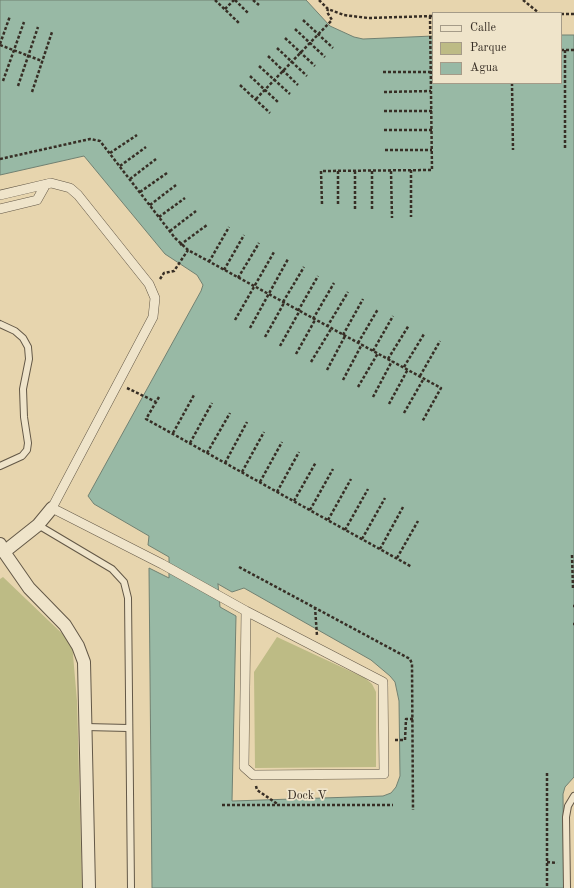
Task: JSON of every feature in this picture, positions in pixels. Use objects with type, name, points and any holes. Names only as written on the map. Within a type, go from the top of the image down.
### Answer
[{"type":"street","points":[[0,195],[46,184],[65,186],[78,195],[149,284],[154,295],[155,306],[152,320],[52,508],[38,525],[1,550],[29,588],[65,625],[78,646],[84,662],[89,888]]},
{"type":"street","points":[[0,209],[37,200],[46,184]]},
{"type":"street","points":[[52,508],[169,568],[246,611],[383,682],[384,774],[254,776],[244,767],[246,611]]},
{"type":"lane","points":[[0,324],[15,331],[23,338],[28,347],[29,359],[23,389],[24,417],[28,443],[27,450],[22,456],[0,466]]},
{"type":"lane","points":[[38,525],[112,569],[124,582],[128,598],[130,888]]},
{"type":"lane","points":[[86,727],[128,728]]},
{"type":"lane","points":[[567,888],[566,817],[568,806],[574,796]]},
{"type":"path","points":[[215,0],[240,24]]},
{"type":"path","points":[[225,9],[234,0],[249,14]]},
{"type":"path","points":[[253,0],[259,5]]},
{"type":"path","points":[[319,0],[328,9],[341,14],[368,18],[431,16],[432,170],[321,171],[322,204]]},
{"type":"path","points":[[523,0],[538,12]]},
{"type":"path","points":[[256,99],[332,20],[327,12],[328,9]]},
{"type":"path","points":[[562,14],[574,14]]},
{"type":"path","points":[[10,16],[0,45],[42,60]]},
{"type":"path","points":[[303,20],[333,48]]},
{"type":"path","points":[[3,81],[24,22]]},
{"type":"path","points":[[18,86],[38,27]]},
{"type":"path","points":[[295,29],[325,57]]},
{"type":"path","points":[[32,92],[52,32]]},
{"type":"path","points":[[285,38],[316,66]]},
{"type":"path","points":[[277,48],[307,76]]},
{"type":"path","points":[[565,148],[565,50],[574,50]]},
{"type":"path","points":[[268,56],[298,85]]},
{"type":"path","points":[[259,66],[290,94]]},
{"type":"path","points":[[384,72],[431,72]]},
{"type":"path","points":[[250,76],[279,103]]},
{"type":"path","points":[[512,84],[513,150]]},
{"type":"path","points":[[240,85],[270,113]]},
{"type":"path","points":[[384,92],[432,91]]},
{"type":"path","points":[[384,111],[432,111]]},
{"type":"path","points":[[384,130],[432,130]]},
{"type":"path","points":[[110,153],[137,135]]},
{"type":"path","points":[[0,159],[94,139],[100,141],[180,245],[330,329],[362,344],[441,388],[422,422]]},
{"type":"path","points":[[120,166],[146,147]]},
{"type":"path","points":[[385,150],[432,150]]},
{"type":"path","points":[[130,179],[156,159]]},
{"type":"path","points":[[391,170],[392,218]]},
{"type":"path","points":[[411,170],[411,217]]},
{"type":"path","points":[[338,171],[338,204]]},
{"type":"path","points":[[354,171],[355,211]]},
{"type":"path","points":[[372,171],[372,210]]},
{"type":"path","points":[[140,192],[167,173]]},
{"type":"path","points":[[150,205],[176,185]]},
{"type":"path","points":[[159,217],[185,198]]},
{"type":"path","points":[[170,231],[196,211]]},
{"type":"path","points":[[180,245],[208,225]]},
{"type":"path","points":[[209,262],[229,227]]},
{"type":"path","points":[[224,270],[244,235]]},
{"type":"path","points":[[238,278],[259,243]]},
{"type":"path","points":[[162,276],[164,273],[174,271],[188,250]]},
{"type":"path","points":[[235,320],[274,252]]},
{"type":"path","points":[[250,328],[288,259]]},
{"type":"path","points":[[265,337],[283,302],[304,267]]},
{"type":"path","points":[[280,346],[318,276]]},
{"type":"path","points":[[296,354],[334,284]]},
{"type":"path","points":[[327,327],[348,292]]},
{"type":"path","points":[[327,370],[363,299]]},
{"type":"path","points":[[358,343],[378,309]]},
{"type":"path","points":[[373,351],[393,316]]},
{"type":"path","points":[[388,359],[409,325]]},
{"type":"path","points":[[311,362],[330,329]]},
{"type":"path","points":[[404,367],[424,334]]},
{"type":"path","points":[[420,376],[440,341]]},
{"type":"path","points":[[343,380],[362,344]]},
{"type":"path","points":[[358,386],[378,353]]},
{"type":"path","points":[[373,397],[392,361]]},
{"type":"path","points":[[389,404],[408,369]]},
{"type":"path","points":[[404,413],[424,378]]},
{"type":"path","points":[[143,395],[156,402]]},
{"type":"path","points":[[172,434],[194,395]]},
{"type":"path","points":[[158,397],[146,419],[412,567]]},
{"type":"path","points":[[190,443],[212,403]]},
{"type":"path","points":[[207,453],[230,413]]},
{"type":"path","points":[[225,463],[247,422]]},
{"type":"path","points":[[242,472],[264,432]]},
{"type":"path","points":[[260,482],[282,442]]},
{"type":"path","points":[[277,492],[299,452]]},
{"type":"path","points":[[294,501],[316,462]]},
{"type":"path","points":[[310,510],[334,469]]},
{"type":"path","points":[[328,520],[351,479]]},
{"type":"path","points":[[345,530],[368,489]]},
{"type":"path","points":[[362,539],[385,498]]},
{"type":"path","points":[[380,549],[403,507]]},
{"type":"path","points":[[397,558],[418,521]]},
{"type":"path","points":[[572,555],[572,589],[574,589]]},
{"type":"path","points":[[315,607],[317,630]]},
{"type":"path","points":[[399,740],[405,740],[406,719],[413,719]]},
{"type":"path","points":[[547,773],[547,888]]},
{"type":"path","points":[[254,776],[257,790],[280,805]]},
{"type":"path","name":"Dock V","points":[[222,805],[393,805]]},
{"type":"green space","points":[[3,577],[72,643],[77,701],[82,888],[0,888],[0,579]]},
{"type":"green space","points":[[277,637],[365,678],[372,684],[376,692],[376,767],[255,768],[254,672]]},
{"type":"water","points":[[0,0],[306,0],[330,26],[354,37],[363,39],[432,36],[432,84],[562,84],[562,35],[574,35],[574,777],[565,787],[563,794],[564,888],[152,888],[149,568],[169,578],[169,557],[148,545],[149,536],[94,504],[88,496],[203,285],[197,275],[165,254],[84,156],[0,175]],"holes":[[[218,584],[232,592],[244,588],[371,660],[395,682],[399,701],[400,776],[396,787],[391,793],[383,796],[232,801],[236,616],[220,607]]]}]
